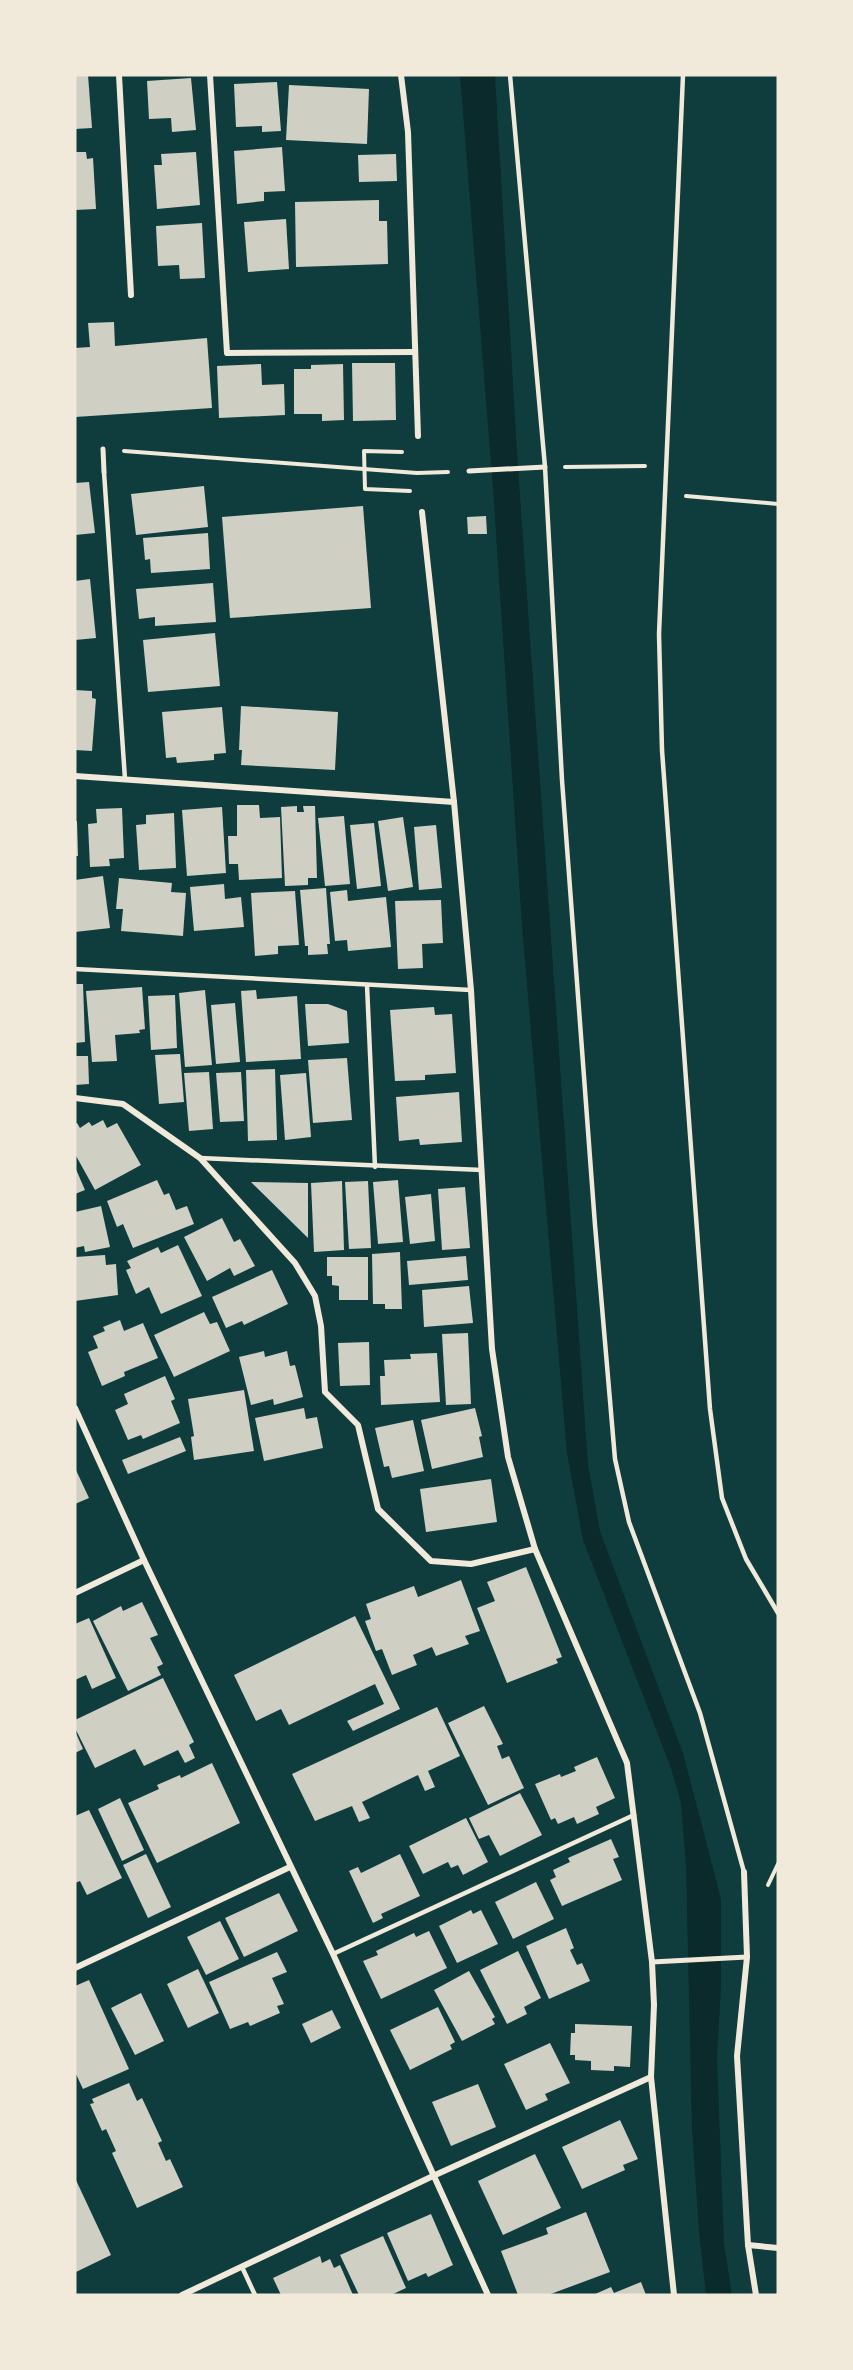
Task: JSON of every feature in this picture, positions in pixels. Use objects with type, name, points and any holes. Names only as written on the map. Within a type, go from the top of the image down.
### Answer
[{"type":"street","points":[[119,75],[131,295]]},
{"type":"street","points":[[210,75],[227,353],[415,352]]},
{"type":"street","points":[[401,75],[408,132],[418,436]]},
{"type":"street","points":[[103,449],[104,472]]},
{"type":"street","points":[[469,471],[545,467]]},
{"type":"street","points":[[422,512],[454,802],[471,990],[492,1349],[508,1457],[535,1549],[627,1762],[651,1962],[654,2005],[651,2077],[674,2295]]},
{"type":"street","points":[[75,776],[454,802]]},
{"type":"street","points":[[75,1098],[123,1104],[200,1158],[295,1263],[315,1296],[321,1326],[325,1392],[358,1425],[378,1509],[432,1561],[471,1564],[535,1549]]},
{"type":"street","points":[[75,1408],[144,1560],[333,1954],[488,2295]]},
{"type":"street","points":[[75,1593],[144,1560]]},
{"type":"street","points":[[75,1968],[290,1867]]},
{"type":"street","points":[[744,1872],[747,1956],[737,2056],[748,2245],[756,2295]]},
{"type":"street","points":[[651,1962],[747,1956]]},
{"type":"street","points":[[182,2295],[433,2176],[651,2077]]},
{"type":"street","points":[[748,2245],[778,2248]]},
{"type":"lane","points":[[510,75],[545,467],[562,791],[615,1459],[629,1522],[700,1713],[744,1872]]},
{"type":"lane","points":[[683,75],[659,634],[662,750],[710,1409],[722,1498],[746,1559],[778,1613]]},
{"type":"lane","points":[[104,472],[124,779]]},
{"type":"lane","points":[[75,969],[471,990]]},
{"type":"lane","points":[[367,986],[375,1167]]},
{"type":"lane","points":[[200,1158],[483,1170]]},
{"type":"lane","points":[[333,1954],[634,1815]]},
{"type":"lane","points":[[242,2266],[255,2295]]},
{"type":"path","points":[[418,436],[418,452],[364,451],[364,489],[421,492],[422,512]]},
{"type":"path","points":[[103,449],[417,473],[469,471]]},
{"type":"path","points":[[535,467],[665,466]]},
{"type":"path","points":[[664,494],[778,504]]},
{"type":"water","points":[[460,75],[495,75],[517,453],[588,1465],[600,1531],[683,1753],[721,1899],[721,1987],[717,2057],[724,2244],[732,2295],[706,2295],[699,2232],[692,2128],[686,1866],[681,1803],[671,1768],[583,1540],[567,1453],[522,926],[493,488]]},
{"type":"building","points":[[88,75],[92,128],[75,129],[75,76]]},
{"type":"building","points":[[191,78],[196,130],[172,132],[171,118],[149,119],[147,81]]},
{"type":"building","points":[[277,82],[281,131],[262,132],[262,126],[236,127],[234,84]]},
{"type":"building","points":[[289,85],[369,89],[367,144],[286,140]]},
{"type":"building","points":[[282,147],[285,191],[264,192],[264,201],[237,204],[234,151]]},
{"type":"building","points":[[75,152],[86,152],[87,159],[93,158],[96,209],[75,210]]},
{"type":"building","points":[[196,152],[200,205],[157,209],[154,165],[162,165],[161,154]]},
{"type":"building","points":[[396,154],[397,181],[359,182],[358,155]]},
{"type":"building","points":[[379,200],[379,221],[387,221],[388,264],[296,267],[295,202]]},
{"type":"building","points":[[286,219],[289,269],[248,272],[244,222]]},
{"type":"building","points":[[202,223],[205,278],[180,279],[179,265],[158,266],[156,226]]},
{"type":"building","points":[[114,322],[115,346],[207,338],[212,408],[75,417],[75,348],[90,347],[88,323]]},
{"type":"building","points":[[352,363],[395,363],[396,420],[353,421]]},
{"type":"building","points":[[261,364],[262,385],[284,384],[285,415],[219,418],[217,366]]},
{"type":"building","points":[[343,364],[344,420],[322,421],[322,414],[294,414],[294,369],[311,369],[311,365]]},
{"type":"building","points":[[89,482],[95,533],[75,535],[75,483]]},
{"type":"building","points":[[204,486],[208,527],[136,535],[131,494]]},
{"type":"building","points":[[363,506],[371,608],[230,618],[222,517]]},
{"type":"building","points":[[486,516],[487,534],[468,534],[467,517]]},
{"type":"building","points":[[208,533],[210,569],[151,573],[150,559],[145,560],[143,538]]},
{"type":"building","points":[[90,579],[96,638],[75,640],[75,581]]},
{"type":"building","points":[[213,583],[216,622],[155,626],[155,617],[139,619],[136,589]]},
{"type":"building","points":[[215,633],[220,686],[148,692],[143,640]]},
{"type":"building","points":[[75,690],[92,691],[92,698],[96,699],[92,751],[75,750]]},
{"type":"building","points":[[241,706],[338,712],[335,770],[241,765],[242,750],[239,750]]},
{"type":"building","points":[[222,707],[226,753],[214,754],[214,760],[177,763],[176,757],[166,758],[162,712]]},
{"type":"building","points":[[237,805],[259,805],[260,818],[280,817],[282,878],[239,880],[238,864],[229,864],[228,836],[237,836]]},
{"type":"building","points":[[297,806],[297,812],[304,812],[303,806],[315,806],[317,878],[308,878],[308,885],[285,886],[281,807]]},
{"type":"building","points":[[222,807],[226,873],[187,876],[182,810]]},
{"type":"building","points":[[122,808],[124,858],[109,859],[110,866],[90,867],[88,824],[97,823],[96,809]]},
{"type":"building","points":[[174,813],[176,868],[139,870],[136,825],[146,824],[146,815]]},
{"type":"building","points":[[344,816],[350,884],[325,886],[318,818]]},
{"type":"building","points":[[403,817],[413,887],[388,891],[378,821]]},
{"type":"building","points":[[75,821],[77,821],[78,856],[75,856]]},
{"type":"building","points":[[374,823],[381,886],[357,889],[350,825]]},
{"type":"building","points":[[436,825],[442,888],[419,890],[414,827]]},
{"type":"building","points":[[103,876],[110,928],[75,932],[75,880]]},
{"type":"building","points":[[119,878],[172,883],[171,892],[186,893],[183,936],[121,931],[123,909],[116,909]]},
{"type":"building","points":[[224,884],[225,899],[241,897],[244,927],[194,931],[190,887]]},
{"type":"building","points":[[326,888],[330,944],[327,944],[328,954],[308,955],[308,946],[305,946],[300,890]]},
{"type":"building","points":[[347,890],[348,901],[386,897],[391,947],[348,951],[347,940],[335,941],[330,892]]},
{"type":"building","points":[[295,891],[299,945],[278,946],[278,954],[255,956],[251,893]]},
{"type":"building","points":[[441,900],[443,943],[422,944],[423,968],[398,969],[395,901]]},
{"type":"building","points":[[75,984],[83,984],[85,1042],[75,1043]]},
{"type":"building","points":[[142,987],[145,1029],[139,1030],[140,1033],[115,1035],[117,1061],[92,1062],[86,991]]},
{"type":"building","points":[[205,990],[212,1065],[185,1067],[179,993]]},
{"type":"building","points":[[256,990],[257,999],[297,996],[301,1059],[246,1062],[241,991]]},
{"type":"building","points":[[175,995],[177,1048],[151,1050],[148,996]]},
{"type":"building","points":[[235,1003],[240,1062],[216,1064],[211,1005]]},
{"type":"building","points":[[305,1004],[328,1004],[347,1011],[349,1043],[308,1046]]},
{"type":"building","points":[[434,1007],[435,1015],[452,1014],[456,1073],[425,1075],[425,1080],[395,1081],[390,1010]]},
{"type":"building","points":[[180,1054],[184,1102],[159,1104],[155,1055]]},
{"type":"building","points":[[75,1056],[88,1056],[89,1084],[75,1085]]},
{"type":"building","points":[[347,1058],[352,1120],[313,1123],[308,1060]]},
{"type":"building","points":[[275,1069],[277,1140],[248,1141],[246,1070]]},
{"type":"building","points":[[209,1072],[213,1129],[189,1131],[184,1073]]},
{"type":"building","points":[[241,1072],[244,1121],[220,1122],[216,1073]]},
{"type":"building","points":[[306,1073],[311,1137],[285,1140],[280,1075]]},
{"type":"building","points":[[459,1092],[462,1142],[420,1145],[419,1139],[399,1141],[396,1097]]},
{"type":"building","points":[[103,1120],[107,1128],[117,1123],[141,1165],[95,1190],[75,1154],[75,1124],[77,1123],[80,1128],[89,1122],[92,1126]]},
{"type":"building","points":[[75,1167],[85,1190],[75,1194]]},
{"type":"building","points":[[157,1180],[164,1195],[169,1193],[176,1210],[187,1206],[194,1224],[133,1248],[123,1224],[117,1227],[107,1201]]},
{"type":"building","points":[[398,1180],[403,1242],[378,1244],[373,1182]]},
{"type":"building","points":[[342,1181],[344,1250],[314,1252],[311,1183]]},
{"type":"building","points":[[368,1181],[371,1248],[349,1249],[345,1182]]},
{"type":"building","points":[[251,1182],[308,1183],[308,1238]]},
{"type":"building","points":[[465,1187],[470,1248],[442,1250],[438,1189]]},
{"type":"building","points":[[431,1194],[435,1241],[410,1244],[405,1197]]},
{"type":"building","points":[[101,1206],[110,1247],[85,1252],[84,1246],[75,1248],[75,1212]]},
{"type":"building","points":[[222,1218],[234,1242],[240,1239],[255,1266],[234,1276],[230,1268],[207,1281],[184,1237]]},
{"type":"building","points":[[178,1245],[202,1296],[161,1314],[149,1287],[136,1294],[126,1270],[131,1268],[127,1261],[158,1247],[161,1253]]},
{"type":"building","points":[[400,1252],[402,1309],[385,1309],[385,1304],[373,1304],[372,1254]]},
{"type":"building","points":[[105,1255],[106,1265],[116,1264],[118,1295],[75,1301],[75,1257]]},
{"type":"building","points":[[466,1256],[468,1280],[409,1285],[407,1261]]},
{"type":"building","points":[[327,1257],[368,1257],[368,1300],[339,1300],[339,1286],[332,1285],[332,1276],[327,1276]]},
{"type":"building","points":[[272,1270],[288,1304],[244,1325],[242,1321],[226,1328],[212,1297]]},
{"type":"building","points":[[469,1286],[473,1323],[424,1327],[422,1290]]},
{"type":"building","points":[[204,1312],[210,1324],[217,1322],[230,1351],[174,1377],[154,1335]]},
{"type":"building","points":[[120,1320],[124,1331],[143,1323],[158,1358],[124,1372],[125,1376],[102,1386],[88,1352],[98,1348],[93,1336],[105,1331],[103,1327]]},
{"type":"building","points":[[468,1333],[471,1404],[446,1405],[442,1334]]},
{"type":"building","points":[[369,1342],[370,1385],[340,1386],[338,1343]]},
{"type":"building","points":[[264,1351],[265,1357],[287,1351],[290,1366],[295,1365],[303,1397],[274,1405],[273,1399],[251,1405],[239,1357]]},
{"type":"building","points":[[437,1353],[440,1402],[381,1405],[380,1376],[385,1376],[384,1360],[411,1359],[410,1354]]},
{"type":"building","points":[[165,1376],[175,1399],[171,1401],[180,1423],[143,1439],[141,1435],[128,1440],[115,1410],[128,1404],[124,1394]]},
{"type":"building","points":[[244,1390],[254,1451],[194,1460],[191,1437],[194,1436],[188,1399]]},
{"type":"building","points":[[304,1408],[306,1419],[317,1417],[323,1448],[264,1461],[255,1418]]},
{"type":"building","points":[[475,1408],[482,1436],[479,1437],[483,1457],[432,1469],[421,1420]]},
{"type":"building","points":[[413,1420],[424,1471],[392,1478],[389,1466],[384,1467],[375,1428]]},
{"type":"building","points":[[180,1437],[186,1451],[128,1474],[122,1460]]},
{"type":"building","points":[[75,1468],[89,1498],[75,1504]]},
{"type":"building","points":[[491,1479],[497,1522],[426,1532],[420,1489]]},
{"type":"building","points":[[526,1567],[562,1657],[556,1659],[558,1663],[507,1683],[477,1608],[495,1601],[487,1582]]},
{"type":"building","points":[[461,1580],[480,1631],[465,1636],[469,1644],[436,1656],[432,1647],[413,1655],[417,1665],[392,1675],[382,1649],[376,1651],[365,1621],[371,1619],[366,1604],[414,1586],[418,1597]]},
{"type":"building","points":[[142,1602],[158,1635],[150,1638],[163,1664],[157,1667],[161,1675],[128,1691],[93,1621],[121,1606],[123,1611]]},
{"type":"building","points":[[355,1616],[400,1709],[353,1731],[347,1721],[384,1704],[375,1684],[289,1725],[281,1709],[256,1721],[234,1675]]},
{"type":"building","points":[[89,1618],[116,1678],[92,1689],[86,1675],[75,1680],[75,1624]]},
{"type":"building","points":[[163,1678],[194,1742],[189,1745],[195,1758],[185,1763],[178,1750],[144,1766],[135,1749],[95,1768],[75,1728],[75,1720]]},
{"type":"building","points":[[484,1706],[503,1744],[497,1746],[502,1759],[509,1756],[524,1788],[488,1805],[448,1723]]},
{"type":"building","points":[[437,1707],[460,1756],[428,1771],[435,1787],[425,1791],[418,1775],[362,1802],[370,1818],[359,1822],[352,1806],[315,1821],[292,1774]]},
{"type":"building","points":[[75,1731],[83,1749],[75,1753]]},
{"type":"building","points":[[597,1757],[615,1798],[596,1807],[599,1814],[577,1824],[574,1817],[558,1824],[555,1818],[551,1820],[535,1784],[560,1774],[561,1777],[576,1771],[574,1767]]},
{"type":"building","points":[[212,1763],[240,1823],[157,1863],[128,1803],[159,1789],[157,1785],[180,1775],[181,1778]]},
{"type":"building","points":[[520,1793],[542,1835],[500,1856],[489,1835],[479,1839],[469,1818]]},
{"type":"building","points":[[120,1798],[144,1850],[122,1861],[98,1809]]},
{"type":"building","points":[[89,1810],[122,1878],[87,1895],[80,1881],[75,1883],[75,1816]]},
{"type":"building","points":[[466,1818],[488,1862],[463,1875],[458,1865],[451,1868],[448,1862],[423,1874],[409,1846]]},
{"type":"building","points":[[611,1839],[619,1857],[613,1859],[622,1880],[562,1906],[550,1880],[556,1877],[553,1870],[570,1862],[568,1858]]},
{"type":"building","points":[[146,1854],[171,1907],[148,1918],[123,1865]]},
{"type":"building","points":[[400,1854],[420,1896],[381,1914],[383,1918],[373,1923],[349,1871],[358,1867],[361,1873]]},
{"type":"building","points":[[536,1882],[554,1919],[513,1939],[495,1902]]},
{"type":"building","points":[[279,1893],[298,1931],[244,1957],[225,1918]]},
{"type":"building","points":[[471,1910],[473,1914],[481,1910],[498,1944],[457,1963],[439,1926]]},
{"type":"building","points":[[220,1921],[239,1959],[206,1975],[187,1937]]},
{"type":"building","points":[[566,1928],[574,1948],[570,1950],[577,1965],[582,1963],[590,1981],[549,1999],[526,1946]]},
{"type":"building","points":[[429,1931],[447,1968],[381,1999],[363,1961],[378,1955],[376,1951],[414,1933],[416,1937]]},
{"type":"building","points":[[518,1951],[541,1998],[524,2007],[527,2014],[507,2024],[480,1970]]},
{"type":"building","points":[[277,1952],[287,1972],[272,1978],[284,2004],[277,2006],[280,2013],[250,2026],[248,2022],[230,2029],[209,1982]]},
{"type":"building","points":[[198,1969],[219,2013],[188,2028],[167,1984]]},
{"type":"building","points":[[469,1971],[495,2017],[492,2019],[495,2024],[462,2041],[434,1990]]},
{"type":"building","points":[[89,1980],[129,2069],[83,2089],[75,2072],[75,1986]]},
{"type":"building","points":[[141,1993],[164,2041],[135,2055],[111,2008]]},
{"type":"building","points":[[438,2007],[455,2042],[450,2045],[452,2049],[410,2070],[390,2030]]},
{"type":"building","points":[[332,2010],[341,2028],[311,2043],[302,2024]]},
{"type":"building","points":[[575,2024],[632,2026],[630,2067],[614,2066],[614,2071],[591,2070],[591,2061],[575,2060],[575,2055],[570,2055],[571,2033],[575,2033]]},
{"type":"building","points":[[550,2043],[570,2083],[545,2094],[548,2100],[526,2110],[504,2064]]},
{"type":"building","points":[[129,2083],[137,2101],[142,2098],[162,2141],[158,2143],[166,2161],[170,2159],[183,2187],[137,2208],[112,2153],[116,2151],[106,2129],[102,2131],[90,2104],[94,2103],[92,2099]]},
{"type":"building","points":[[478,2084],[496,2127],[451,2146],[432,2102]]},
{"type":"building","points":[[620,2120],[638,2159],[623,2165],[625,2170],[582,2189],[562,2147]]},
{"type":"building","points":[[535,2154],[561,2208],[503,2235],[478,2181]]},
{"type":"building","points":[[75,2178],[111,2255],[76,2272],[75,2269]]},
{"type":"building","points":[[586,2212],[610,2272],[548,2295],[518,2295],[501,2251],[548,2234],[546,2228]]},
{"type":"building","points":[[431,2214],[453,2265],[428,2277],[426,2273],[408,2281],[387,2233]]},
{"type":"building","points":[[383,2236],[406,2288],[391,2295],[359,2295],[340,2255]]},
{"type":"building","points":[[320,2256],[322,2263],[330,2259],[334,2268],[340,2265],[353,2295],[281,2295],[273,2278]]},
{"type":"building","points":[[641,2282],[646,2295],[593,2295],[611,2287],[614,2293]]}]
